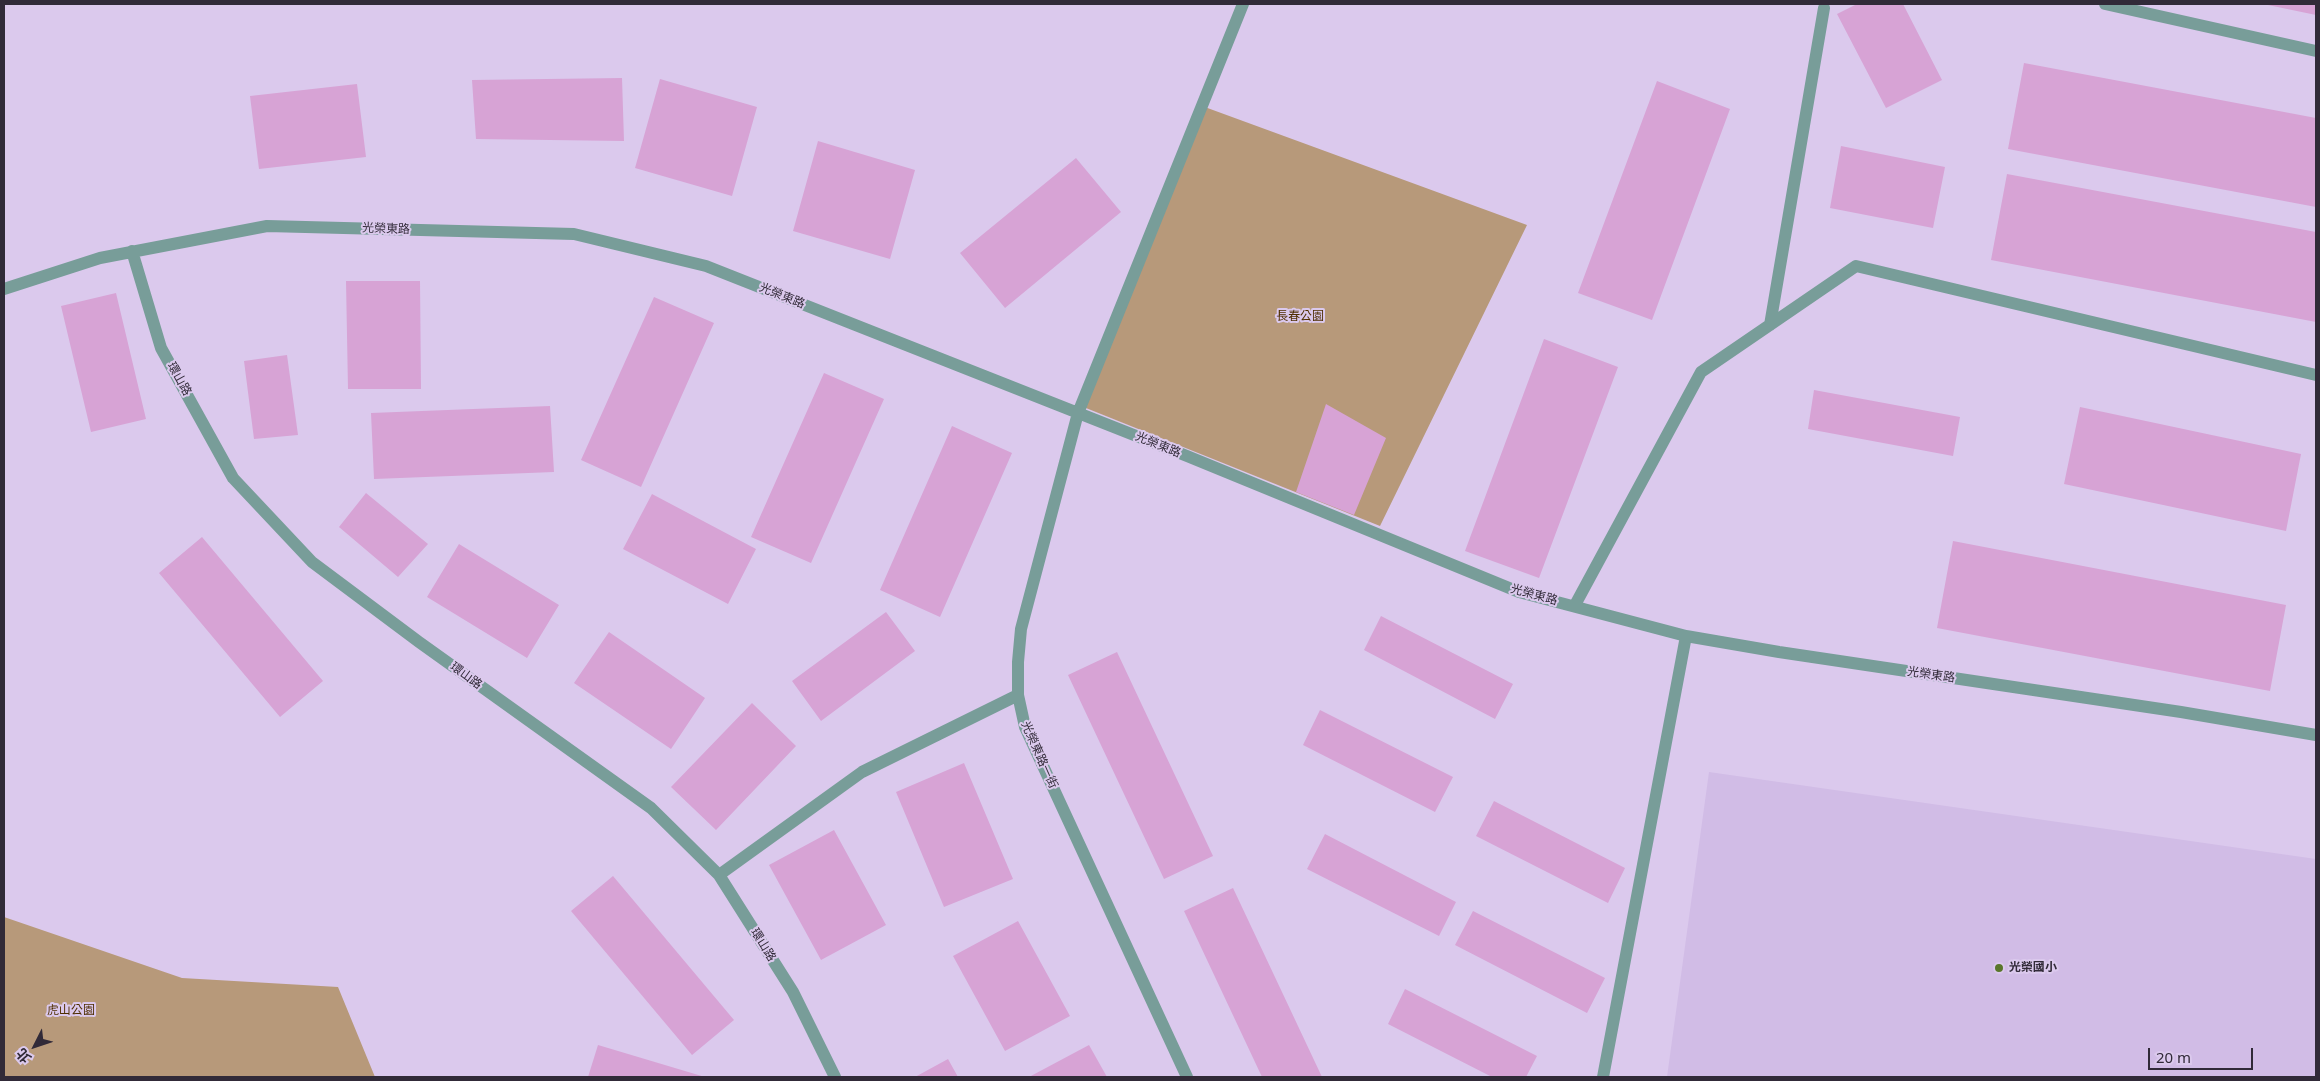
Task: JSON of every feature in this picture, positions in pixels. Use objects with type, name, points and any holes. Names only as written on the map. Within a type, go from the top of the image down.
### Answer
[{"type":"street","name":"光榮東路一街","points":[[1187,1077],[1024,727],[1018,695],[1021,630],[1078,413],[1243,4]]},
{"type":"street","points":[[2105,4],[2316,52]]},
{"type":"street","points":[[1770,325],[1824,8]]},
{"type":"street","name":"光榮東路","points":[[4,288],[100,258],[267,226],[574,234],[706,266],[1078,413],[1520,592],[1575,605],[1686,636],[1779,652],[2180,712],[2316,735]]},
{"type":"street","name":"環山路","points":[[132,251],[162,348],[234,478],[312,562],[419,642],[651,808],[719,875],[793,992],[835,1077]]},
{"type":"street","points":[[1575,605],[1701,372],[1856,266],[2316,375]]},
{"type":"street","points":[[1603,1077],[1686,636]]},
{"type":"street","points":[[719,875],[862,772],[1018,695]]},
{"type":"shaded area","name":"光榮國小","points":[[1709,772],[2316,859],[2316,1077],[1667,1077]]},
{"type":"green space","name":"長春公園","points":[[1202,106],[1527,225],[1380,526],[1081,406]]},
{"type":"green space","name":"虎山公園","points":[[4,917],[182,978],[338,987],[375,1077],[4,1077]]},
{"type":"building","points":[[1857,4],[1903,4],[1942,80],[1886,108],[1837,14]]},
{"type":"building","points":[[2316,4],[2316,15],[2268,5]]},
{"type":"building","points":[[2024,63],[2316,118],[2316,207],[2008,149]]},
{"type":"building","points":[[622,78],[624,141],[476,139],[472,80]]},
{"type":"building","points":[[660,79],[757,107],[732,196],[635,168]]},
{"type":"building","points":[[1657,81],[1730,109],[1652,320],[1578,293]]},
{"type":"building","points":[[357,84],[366,157],[259,169],[250,96]]},
{"type":"building","points":[[818,141],[915,170],[890,259],[793,231]]},
{"type":"building","points":[[1841,146],[1945,167],[1933,228],[1830,208]]},
{"type":"building","points":[[1076,158],[1121,212],[1005,308],[960,253]]},
{"type":"building","points":[[2007,174],[2316,232],[2316,322],[1991,260]]},
{"type":"building","points":[[346,281],[420,281],[421,389],[348,389]]},
{"type":"building","points":[[116,293],[146,419],[91,432],[61,306]]},
{"type":"building","points":[[654,297],[714,323],[641,487],[581,460]]},
{"type":"building","points":[[1544,339],[1618,367],[1539,578],[1465,551]]},
{"type":"building","points":[[287,355],[298,435],[254,439],[244,361]]},
{"type":"building","points":[[824,373],[884,399],[811,563],[751,537]]},
{"type":"building","points":[[1814,390],[1960,417],[1953,456],[1808,429]]},
{"type":"building","points":[[1326,404],[1386,438],[1354,515],[1296,492]]},
{"type":"building","points":[[550,406],[554,472],[374,479],[371,413]]},
{"type":"building","points":[[2080,407],[2301,454],[2286,531],[2064,484]]},
{"type":"building","points":[[952,426],[1012,453],[940,617],[880,590]]},
{"type":"building","points":[[366,493],[428,544],[398,577],[339,527]]},
{"type":"building","points":[[652,494],[756,549],[728,604],[623,549]]},
{"type":"building","points":[[202,537],[323,681],[280,717],[159,573]]},
{"type":"building","points":[[1953,541],[2286,605],[2270,691],[1937,628]]},
{"type":"building","points":[[459,544],[559,605],[527,658],[427,597]]},
{"type":"building","points":[[886,612],[915,651],[821,721],[792,681]]},
{"type":"building","points":[[1381,616],[1513,684],[1495,719],[1364,650]]},
{"type":"building","points":[[609,632],[705,698],[671,749],[574,683]]},
{"type":"building","points":[[1117,652],[1213,856],[1164,879],[1068,675]]},
{"type":"building","points":[[752,703],[796,746],[716,830],[671,787]]},
{"type":"building","points":[[1320,710],[1453,777],[1435,812],[1303,745]]},
{"type":"building","points":[[964,763],[1013,879],[944,907],[896,792]]},
{"type":"building","points":[[1494,801],[1625,868],[1608,903],[1476,836]]},
{"type":"building","points":[[834,830],[886,925],[821,960],[769,865]]},
{"type":"building","points":[[1325,834],[1456,902],[1439,936],[1307,869]]},
{"type":"building","points":[[613,876],[734,1020],[692,1055],[571,911]]},
{"type":"building","points":[[1233,888],[1322,1077],[1262,1077],[1184,911]]},
{"type":"building","points":[[1473,911],[1605,978],[1587,1013],[1455,945]]},
{"type":"building","points":[[1018,921],[1070,1016],[1005,1051],[953,956]]},
{"type":"building","points":[[1405,989],[1537,1056],[1526,1077],[1492,1077],[1388,1024]]},
{"type":"building","points":[[598,1045],[705,1077],[588,1077]]},
{"type":"building","points":[[1089,1045],[1107,1077],[1029,1077]]},
{"type":"building","points":[[948,1059],[958,1077],[915,1077]]},
{"type":"place","name":"光榮國小","points":[[1999,968]]}]
